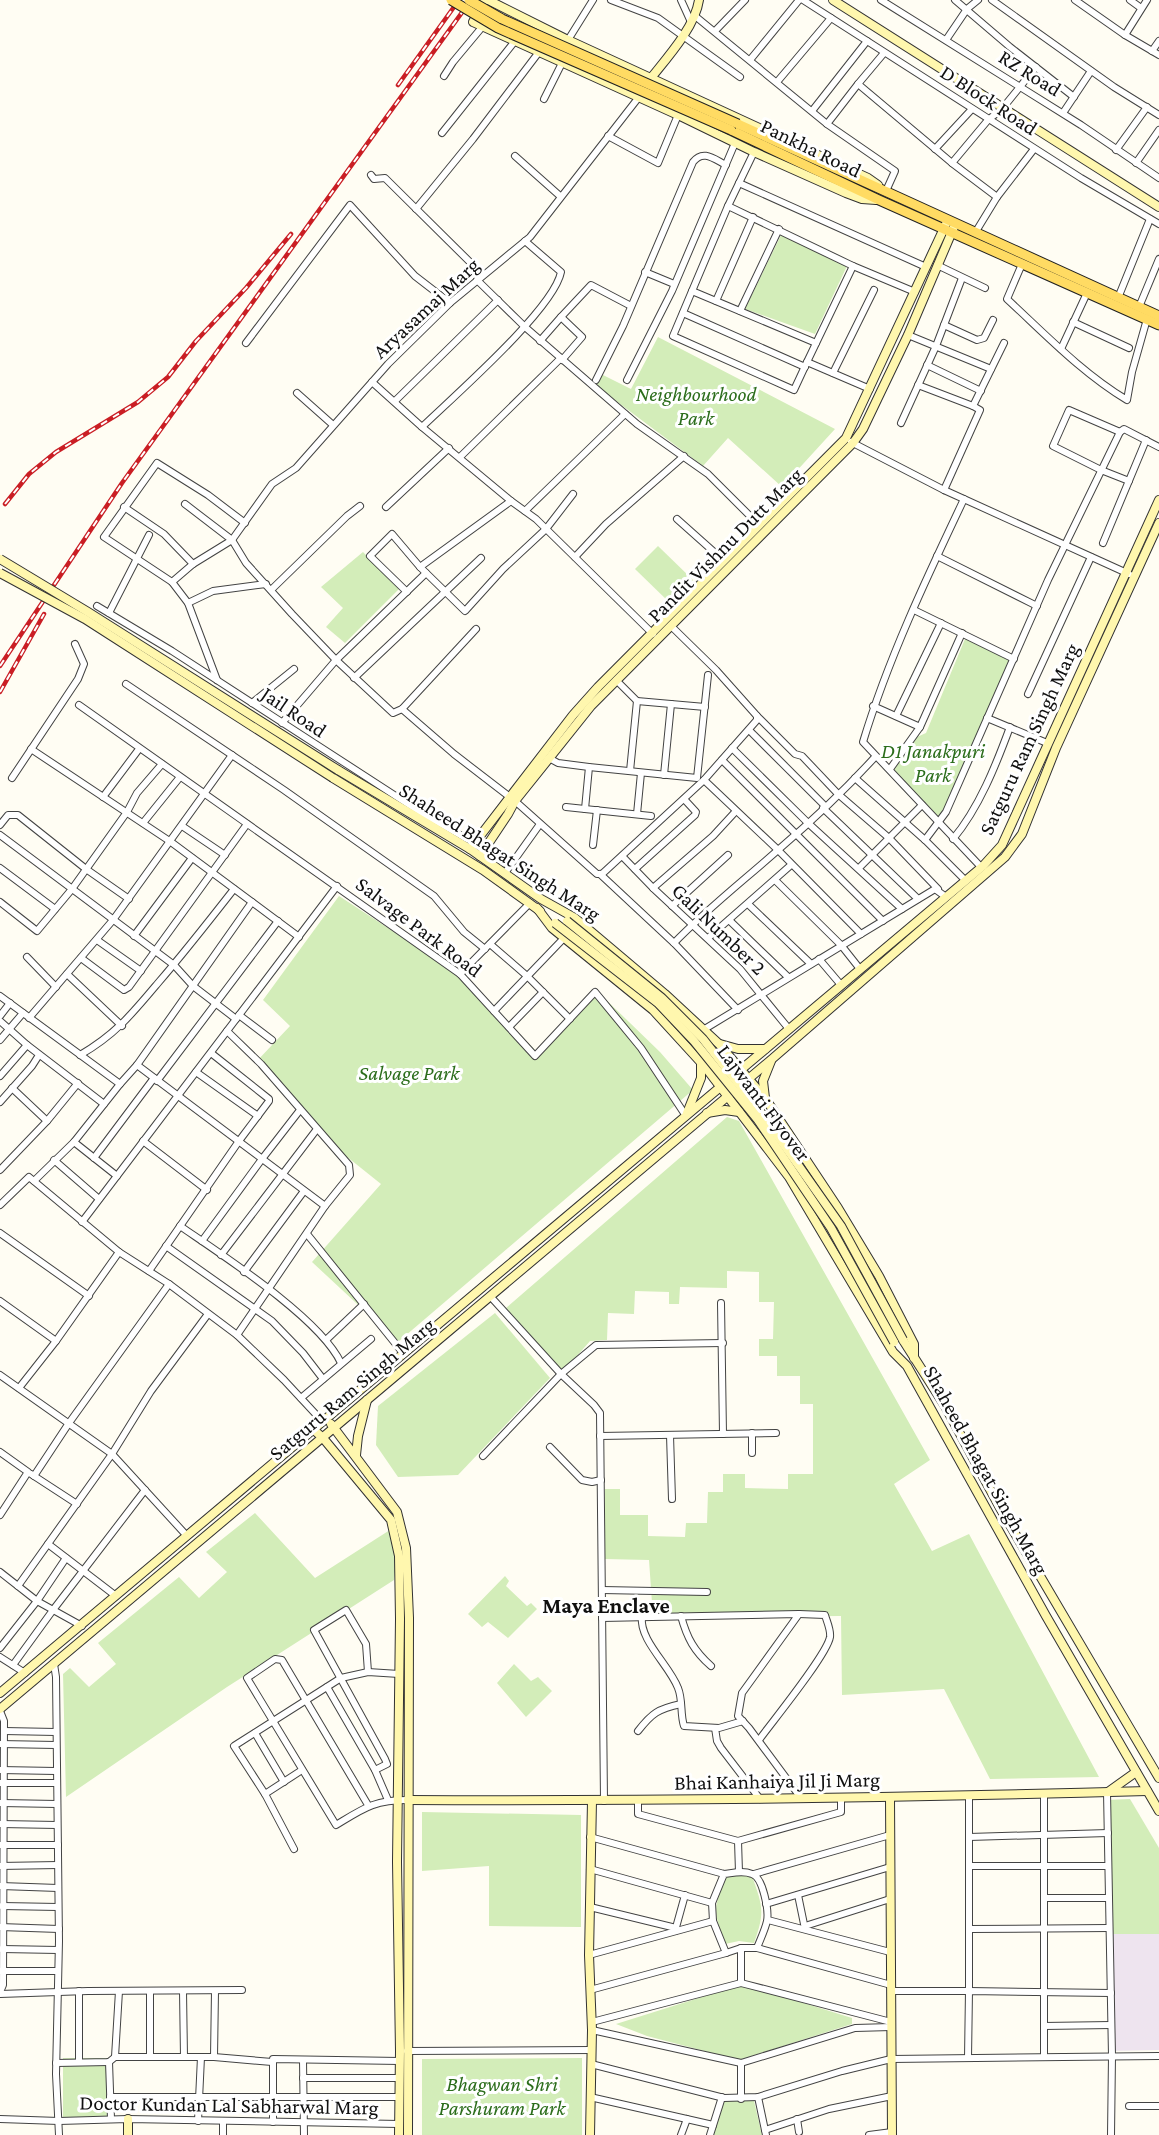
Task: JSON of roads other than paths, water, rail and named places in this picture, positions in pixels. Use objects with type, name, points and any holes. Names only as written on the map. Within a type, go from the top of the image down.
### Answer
[{"type":"main road","name":"Pankha Road","points":[[451,0],[498,28],[886,191],[1022,264],[1159,325]]},
{"type":"main road","name":"Pankha Road","points":[[469,0],[502,20],[734,127],[879,200],[975,233],[1159,316]]},
{"type":"street","points":[[568,40],[593,0]]},
{"type":"street","points":[[611,0],[658,18],[740,77]]},
{"type":"street","points":[[681,0],[693,19],[715,31],[827,124],[895,171],[886,191],[868,178],[568,40],[491,1],[473,20],[846,193],[862,199],[879,200]]},
{"type":"street","points":[[638,97],[693,19],[699,0]]},
{"type":"street","points":[[715,31],[745,0]]},
{"type":"street","points":[[750,60],[801,0]]},
{"type":"street","name":"D Block Road","points":[[801,0],[1034,149],[1159,224]]},
{"type":"street","points":[[833,0],[1159,207]]},
{"type":"street","name":"RZ Road","points":[[881,0],[1158,175]]},
{"type":"street","points":[[955,0],[1074,97]]},
{"type":"street","points":[[946,40],[967,9],[978,0]]},
{"type":"street","points":[[992,0],[1091,71],[1159,115]]},
{"type":"street","points":[[1130,0],[1141,8]]},
{"type":"street","points":[[1125,35],[1146,0]]},
{"type":"street","points":[[1079,1],[1125,35],[1159,55]]},
{"type":"street","points":[[777,82],[831,18]]},
{"type":"street","points":[[444,76],[483,26]]},
{"type":"street","points":[[442,133],[515,41]]},
{"type":"street","points":[[812,111],[867,41]]},
{"type":"street","points":[[1152,51],[1159,41]]},
{"type":"street","points":[[416,209],[539,52]]},
{"type":"street","points":[[827,124],[884,53]]},
{"type":"street","points":[[544,99],[562,63]]},
{"type":"street","points":[[952,163],[1036,68]]},
{"type":"street","points":[[1063,113],[1091,71]]},
{"type":"street","points":[[858,84],[952,163],[997,197]]},
{"type":"street","name":"Aryasamaj Marg","points":[[232,540],[272,484],[296,468],[388,364],[450,303],[530,237],[638,97]]},
{"type":"street","points":[[1116,150],[1147,107]]},
{"type":"street","points":[[935,149],[972,109]]},
{"type":"street","points":[[608,136],[658,163],[678,115]]},
{"type":"street","points":[[1136,163],[1159,130]]},
{"type":"street","points":[[627,380],[674,284],[735,143]]},
{"type":"street","points":[[975,233],[997,197],[1034,149]]},
{"type":"street","points":[[754,152],[728,206],[673,336],[794,390],[853,266]]},
{"type":"street","points":[[596,380],[631,306],[693,162],[703,154],[726,165]]},
{"type":"street","points":[[515,156],[560,196]]},
{"type":"street","points":[[371,175],[374,179],[385,178],[483,275]]},
{"type":"street","points":[[739,183],[926,267]]},
{"type":"street","points":[[246,343],[350,205],[415,276],[450,303]]},
{"type":"street","points":[[728,206],[853,266],[915,292]]},
{"type":"street","points":[[716,301],[753,217]]},
{"type":"street","points":[[1118,298],[1150,219]]},
{"type":"street","name":"Pandit Vishnu Dutt Marg","points":[[472,846],[591,706],[723,560],[758,524],[850,440],[870,389],[926,267],[950,226]]},
{"type":"street","name":"Pandit Vishnu Dutt Marg","points":[[480,856],[508,814],[512,799],[573,715],[598,687],[655,636],[671,626],[867,421],[938,265],[950,226]]},
{"type":"street","points":[[740,311],[779,230]]},
{"type":"street","points":[[422,427],[525,327],[559,283],[561,272],[525,241]]},
{"type":"street","points":[[1139,307],[1159,259]]},
{"type":"street","points":[[1022,264],[1007,299],[1108,389],[1127,400],[1132,372],[1147,319]]},
{"type":"street","points":[[938,265],[985,288]]},
{"type":"street","points":[[645,272],[674,284]]},
{"type":"street","points":[[901,423],[936,346],[962,278]]},
{"type":"street","points":[[477,280],[525,327],[625,414],[657,440],[708,474],[758,524]]},
{"type":"street","points":[[540,340],[591,285],[631,306]]},
{"type":"street","points":[[832,373],[874,290]]},
{"type":"street","points":[[692,291],[816,343]]},
{"type":"street","points":[[1061,349],[1087,293]]},
{"type":"street","points":[[394,401],[498,300]]},
{"type":"street","points":[[683,313],[870,389]]},
{"type":"street","points":[[460,457],[582,337],[561,317]]},
{"type":"street","points":[[944,326],[977,340],[984,338],[993,320]]},
{"type":"street","points":[[1073,322],[1129,348]]},
{"type":"street","points":[[908,335],[991,369]]},
{"type":"street","points":[[973,406],[1004,343]]},
{"type":"street","points":[[927,365],[981,390]]},
{"type":"street","points":[[372,382],[422,427],[546,529],[655,636]]},
{"type":"street","points":[[918,385],[980,410],[944,490]]},
{"type":"street","points":[[297,393],[333,425]]},
{"type":"street","points":[[1120,432],[1069,410],[1053,446],[1129,481]]},
{"type":"street","points":[[525,511],[625,414]]},
{"type":"street","points":[[925,840],[946,812],[1065,544],[1120,432],[1124,429],[1159,447]]},
{"type":"street","points":[[850,440],[944,490],[1135,576]]},
{"type":"street","points":[[1103,543],[1146,440]]},
{"type":"street","points":[[386,507],[449,448]]},
{"type":"street","points":[[575,557],[606,524],[684,456]]},
{"type":"street","points":[[217,680],[188,603],[172,582],[104,537],[123,507],[157,463],[208,495],[245,523]]},
{"type":"street","points":[[407,592],[370,555],[392,534],[420,567],[465,611],[503,569],[546,529],[573,494]]},
{"type":"street","points":[[964,499],[873,706],[863,741],[981,867]]},
{"type":"street","name":"Satguru Ram Singh Marg","points":[[0,1694],[981,867],[1002,845],[1159,500]]},
{"type":"street","points":[[420,567],[511,501]]},
{"type":"street","points":[[185,504],[232,540],[246,563],[271,591],[336,660],[393,713],[402,709],[476,629]]},
{"type":"street","points":[[271,591],[360,506]]},
{"type":"street","points":[[123,507],[164,534],[193,564]]},
{"type":"street","points":[[677,519],[723,560]]},
{"type":"street","name":"Satguru Ram Singh Marg","points":[[0,1710],[772,1059],[1005,857],[1022,834],[1056,748],[1159,523]]},
{"type":"street","points":[[109,613],[149,535]]},
{"type":"street","points":[[172,582],[193,564],[232,540]]},
{"type":"street","points":[[937,556],[1037,606]]},
{"type":"street","points":[[1028,694],[1091,557]]},
{"type":"street","points":[[354,678],[481,558]]},
{"type":"street","points":[[0,559],[98,618],[336,774]]},
{"type":"street","points":[[0,573],[85,619],[336,774]]},
{"type":"street","points":[[282,723],[336,660],[426,573]]},
{"type":"street","points":[[188,603],[213,591],[266,584]]},
{"type":"street","name":"Jail Road","points":[[97,606],[217,680],[472,846]]},
{"type":"street","points":[[914,610],[1014,658]]},
{"type":"street","points":[[896,716],[941,623]]},
{"type":"street","points":[[671,626],[795,754],[802,756],[838,794],[889,838],[946,897]]},
{"type":"street","points":[[890,769],[920,727],[962,633]]},
{"type":"street","points":[[12,778],[78,679],[84,664],[75,644]]},
{"type":"street","points":[[252,704],[294,669]]},
{"type":"street","points":[[549,758],[558,763],[697,778],[708,675]]},
{"type":"street","points":[[616,680],[637,701],[705,707]]},
{"type":"street","points":[[126,684],[284,790],[434,896],[464,932],[527,976],[570,1019]]},
{"type":"street","points":[[630,771],[637,701]]},
{"type":"street","points":[[664,775],[671,704]]},
{"type":"street","name":"Salvage Park Road","points":[[79,705],[460,974],[535,1056],[595,992],[641,1048],[686,1116]]},
{"type":"street","points":[[873,706],[920,727]]},
{"type":"street","points":[[402,709],[600,874],[674,943],[738,1010]]},
{"type":"street","points":[[600,874],[704,780],[749,730],[757,720],[757,716]]},
{"type":"street","points":[[987,718],[1047,743]]},
{"type":"street","points":[[953,839],[965,824],[974,807],[998,759],[1010,727]]},
{"type":"street","points":[[749,730],[918,900]]},
{"type":"street","points":[[732,748],[808,823],[902,909]]},
{"type":"street","points":[[31,749],[171,842],[299,936]]},
{"type":"street","points":[[103,797],[139,749]]},
{"type":"street","points":[[29,1018],[113,920],[232,755]]},
{"type":"street","points":[[674,943],[730,890],[808,823],[876,757]]},
{"type":"street","points":[[722,760],[883,921]]},
{"type":"street","points":[[0,902],[37,931],[72,889],[127,812],[140,788],[162,764]]},
{"type":"street","points":[[585,809],[589,767]]},
{"type":"street","points":[[637,814],[641,772]]},
{"type":"street","name":"Shaheed Bhagat Singh Marg","points":[[336,774],[472,846],[480,856],[505,873],[536,903],[552,928],[653,1010],[701,1062],[789,1177],[893,1352],[907,1366],[1046,1616],[1159,1811]]},
{"type":"street","name":"Shaheed Bhagat Singh Marg","points":[[336,774],[536,903],[575,918],[665,994],[719,1044],[765,1098],[838,1208],[879,1276],[914,1344],[914,1358]]},
{"type":"street","points":[[143,824],[180,777]]},
{"type":"street","points":[[855,778],[925,840],[965,880]]},
{"type":"street","points":[[704,780],[778,850],[861,934]]},
{"type":"street","points":[[635,869],[695,815],[696,812],[684,799]]},
{"type":"street","points":[[859,868],[922,805]]},
{"type":"street","points":[[566,807],[651,816]]},
{"type":"street","points":[[593,845],[597,810]]},
{"type":"street","points":[[653,888],[713,836],[736,811]]},
{"type":"street","points":[[0,825],[8,815],[18,815],[86,869],[129,898]]},
{"type":"street","points":[[81,958],[124,990],[129,987],[248,824]]},
{"type":"street","points":[[505,873],[540,824]]},
{"type":"street","points":[[182,826],[225,855]]},
{"type":"street","points":[[0,835],[174,965],[193,986],[215,1003],[272,1040]]},
{"type":"street","points":[[672,906],[728,855]]},
{"type":"street","name":"Gali Number 2","points":[[622,856],[740,969],[789,1029]]},
{"type":"street","points":[[134,936],[192,858]]},
{"type":"street","points":[[708,938],[791,864]]},
{"type":"street","points":[[0,868],[55,909]]},
{"type":"street","points":[[775,880],[841,945],[860,969]]},
{"type":"street","points":[[82,1222],[337,886]]},
{"type":"street","points":[[80,1055],[102,1043],[122,1026],[174,965],[234,888]]},
{"type":"street","points":[[703,1030],[841,945],[938,889]]},
{"type":"street","points":[[34,1181],[74,1142],[137,1065],[252,902]]},
{"type":"street","points":[[460,974],[487,946],[536,903]]},
{"type":"street","name":"Lajwanti Flyover","points":[[536,903],[567,921],[662,998],[703,1039],[765,1118],[841,1226],[899,1341],[907,1366]]},
{"type":"street","name":"Lajwanti Flyover","points":[[536,903],[555,923],[658,1003],[694,1041],[758,1120],[831,1228],[899,1341]]},
{"type":"street","points":[[748,904],[811,964]]},
{"type":"street","points":[[729,920],[788,977]]},
{"type":"street","points":[[94,1158],[278,921]]},
{"type":"street","points":[[494,1011],[564,938]]},
{"type":"street","points":[[97,940],[141,971]]},
{"type":"street","points":[[27,957],[56,987]]},
{"type":"street","points":[[819,959],[841,985]]},
{"type":"street","points":[[67,974],[122,1026]]},
{"type":"street","points":[[509,1027],[543,992]]},
{"type":"street","points":[[653,1010],[661,1009],[668,1001],[665,994]]},
{"type":"street","points":[[0,996],[120,1084]]},
{"type":"street","points":[[0,1016],[10,1003]]},
{"type":"street","points":[[0,1040],[23,1013]]},
{"type":"street","points":[[0,1021],[39,1055],[105,1104]]},
{"type":"street","points":[[227,1031],[261,1064],[351,1170],[350,1175],[325,1206],[237,1335]]},
{"type":"street","points":[[719,1044],[738,1049],[765,1049]]},
{"type":"street","points":[[0,1076],[27,1045]]},
{"type":"street","points":[[149,1271],[269,1099],[211,1053]]},
{"type":"street","points":[[0,1102],[39,1055]]},
{"type":"street","points":[[705,1114],[725,1110],[739,1112],[740,1105],[756,1095],[765,1098],[763,1082],[772,1059]]},
{"type":"street","points":[[686,1116],[701,1078],[701,1062]]},
{"type":"street","points":[[137,1065],[325,1206]]},
{"type":"street","points":[[196,1072],[258,1116]]},
{"type":"street","points":[[0,1170],[47,1121],[78,1083]]},
{"type":"street","points":[[12,1088],[47,1121]]},
{"type":"street","points":[[202,1241],[300,1110]]},
{"type":"street","points":[[221,1255],[316,1129]]},
{"type":"street","points":[[143,1141],[207,1190]]},
{"type":"street","points":[[74,1142],[117,1176]]},
{"type":"street","points":[[54,1160],[99,1199]]},
{"type":"street","points":[[2,1200],[29,1177],[118,1252],[169,1284],[237,1335],[324,1421],[335,1427],[397,1512],[406,1548],[409,1617],[404,2051],[400,2061],[399,2135]]},
{"type":"street","points":[[244,1272],[304,1191]]},
{"type":"street","points":[[180,1226],[268,1290],[326,1340],[341,1363]]},
{"type":"street","points":[[0,1233],[89,1296]]},
{"type":"street","points":[[307,1234],[403,1353]]},
{"type":"street","points":[[166,1246],[255,1308],[290,1338],[323,1379]]},
{"type":"street","points":[[19,1388],[89,1296],[118,1252]]},
{"type":"street","points":[[0,1515],[169,1284]]},
{"type":"street","points":[[490,1296],[600,1413],[604,1801]]},
{"type":"street","points":[[0,1300],[56,1341]]},
{"type":"street","points":[[722,1303],[723,1434]]},
{"type":"street","points":[[326,1340],[364,1304]]},
{"type":"street","points":[[18,1586],[112,1454],[151,1391],[208,1314]]},
{"type":"street","points":[[301,1398],[371,1338]]},
{"type":"street","points":[[899,1341],[914,1358],[945,1406],[1000,1508],[1159,1778]]},
{"type":"street","points":[[483,1456],[561,1374],[586,1351],[602,1343],[723,1343]]},
{"type":"street","points":[[0,1376],[112,1454],[188,1536]]},
{"type":"street","points":[[356,1456],[358,1436],[367,1400]]},
{"type":"street","points":[[314,1430],[384,1511],[394,1527],[399,1556],[399,1674],[393,1800],[408,2135]]},
{"type":"street","points":[[752,1433],[752,1453]]},
{"type":"street","points":[[600,1436],[776,1433]]},
{"type":"street","points":[[670,1435],[672,1499]]},
{"type":"street","points":[[550,1447],[582,1480],[592,1482],[601,1480]]},
{"type":"street","points":[[0,1452],[77,1503]]},
{"type":"street","points":[[13,1665],[144,1490]]},
{"type":"street","points":[[48,1544],[116,1596]]},
{"type":"street","points":[[0,1648],[66,1558]]},
{"type":"street","points":[[0,1572],[37,1600],[82,1626]]},
{"type":"street","points":[[602,1590],[707,1592]]},
{"type":"street","points":[[368,1672],[366,1644],[346,1610],[314,1630],[385,1759],[387,1764],[375,1770]]},
{"type":"street","points":[[799,1614],[742,1693],[738,1716],[759,1740],[801,1798]]},
{"type":"street","points":[[602,1618],[825,1615],[830,1630],[830,1639],[819,1659],[759,1740]]},
{"type":"street","points":[[681,1616],[686,1636],[695,1650],[711,1666]]},
{"type":"street","points":[[642,1617],[641,1625],[645,1635],[678,1688],[684,1726],[716,1728],[743,1721]]},
{"type":"street","points":[[0,1657],[25,1673]]},
{"type":"street","points":[[368,1805],[282,1660],[275,1659],[247,1677],[336,1825],[368,1805],[393,1800],[408,1800]]},
{"type":"street","points":[[54,1664],[59,1929],[56,2063],[59,2135]]},
{"type":"street","points":[[294,1849],[265,1794],[234,1746],[341,1678],[368,1672],[399,1674]]},
{"type":"street","points":[[327,1687],[393,1800]]},
{"type":"street","points":[[638,1731],[649,1717],[661,1708],[681,1704]]},
{"type":"street","points":[[0,1710],[4,1721],[1,1845],[3,1985],[0,1993],[242,1990]]},
{"type":"street","points":[[716,1728],[717,1742],[760,1799]]},
{"type":"street","points":[[4,1731],[56,1732]]},
{"type":"street","points":[[255,1733],[284,1782]]},
{"type":"street","points":[[2,1744],[56,1745]]},
{"type":"street","points":[[2,1770],[56,1770]]},
{"type":"street","points":[[265,1794],[302,1770]]},
{"type":"street","points":[[1111,2135],[1112,2056],[1107,1792],[1136,1772]]},
{"type":"street","points":[[2,1783],[57,1783]]},
{"type":"street","name":"Bhai Kanhaiya Jil Ji Marg","points":[[408,1800],[604,1801],[1148,1791]]},
{"type":"street","points":[[1044,1794],[1044,2057]]},
{"type":"street","points":[[968,2058],[969,1796]]},
{"type":"street","points":[[869,2135],[892,2133],[890,1797]]},
{"type":"street","points":[[638,1800],[638,1814],[738,1841],[841,1812],[841,1798]]},
{"type":"street","points":[[590,2135],[592,2026],[589,1954],[592,1801]]},
{"type":"street","points":[[2,1803],[57,1804]]},
{"type":"street","points":[[2,1824],[57,1825]]},
{"type":"street","points":[[969,1837],[1108,1833]]},
{"type":"street","points":[[590,1837],[724,1874],[739,1872],[754,1874],[890,1835]]},
{"type":"street","points":[[738,1841],[739,1872]]},
{"type":"street","points":[[1,1845],[58,1845]]},
{"type":"street","points":[[1,1866],[58,1865]]},
{"type":"street","points":[[969,1866],[1108,1866]]},
{"type":"street","points":[[766,1904],[890,1867]]},
{"type":"street","points":[[590,1869],[712,1903]]},
{"type":"street","points":[[724,1874],[712,1903],[713,1921],[726,1953]]},
{"type":"street","points":[[754,1874],[760,1879],[768,1920],[757,1948]]},
{"type":"street","points":[[1,1886],[58,1888]]},
{"type":"street","points":[[798,1894],[805,1928]]},
{"type":"street","points":[[675,1930],[685,1895]]},
{"type":"street","points":[[1044,1898],[1109,1898]]},
{"type":"street","points":[[805,1928],[890,1899]]},
{"type":"street","points":[[2,1906],[58,1907]]},
{"type":"street","points":[[590,1907],[675,1930]]},
{"type":"street","points":[[768,1920],[890,1952]]},
{"type":"street","points":[[589,1954],[713,1921]]},
{"type":"street","points":[[2,1927],[59,1929]]},
{"type":"street","points":[[969,1929],[1109,1928]]},
{"type":"street","points":[[2,1948],[58,1950]]},
{"type":"street","points":[[590,1990],[741,1948],[757,1948],[891,1988],[1111,1993]]},
{"type":"street","points":[[741,1948],[741,1983]]},
{"type":"street","points":[[1,1971],[57,1971]]},
{"type":"street","points":[[592,2026],[741,1983],[891,2024]]},
{"type":"street","points":[[79,1991],[79,2062]]},
{"type":"street","points":[[111,2119],[112,2060],[119,1991]]},
{"type":"street","points":[[150,1991],[150,2057]]},
{"type":"street","points":[[183,1991],[184,2057]]},
{"type":"street","points":[[214,2057],[215,1991]]},
{"type":"street","points":[[592,2026],[741,2063],[855,2028],[891,2024]]},
{"type":"street","points":[[1044,2026],[1111,2025]]},
{"type":"street","points":[[404,2051],[592,2050]]},
{"type":"street","points":[[591,2064],[722,2097],[741,2099],[758,2097],[842,2071],[891,2059],[1159,2056]]},
{"type":"street","points":[[56,2063],[150,2057],[214,2057],[272,2062],[273,2059],[400,2061]]},
{"type":"street","points":[[198,2121],[201,2057]]},
{"type":"street","points":[[303,2060],[304,2135]]},
{"type":"street","points":[[272,2062],[273,2122]]},
{"type":"street","points":[[741,2063],[741,2099]]},
{"type":"street","points":[[303,2078],[400,2078]]},
{"type":"street","points":[[758,2097],[765,2132],[829,2109],[892,2096]]},
{"type":"street","points":[[110,2097],[400,2097]]},
{"type":"street","points":[[590,2097],[713,2125]]},
{"type":"street","points":[[710,2135],[722,2097]]},
{"type":"street","points":[[1129,2106],[1159,2106]]},
{"type":"street","name":"Doctor Kundan Lal Sabharwal Marg","points":[[0,2119],[399,2124]]},
{"type":"street","points":[[128,2119],[128,2135]]},
{"type":"street","points":[[681,2135],[687,2119]]},
{"type":"street","points":[[797,2119],[800,2132]]},
{"type":"street","points":[[223,2121],[223,2135]]},
{"type":"railway","points":[[398,85],[459,0]]},
{"type":"railway","points":[[0,666],[122,483],[471,0]]},
{"type":"railway","points":[[5,504],[29,474],[56,452],[138,402],[168,377],[196,341],[246,288],[291,234]]},
{"type":"railway","points":[[0,692],[44,614]]},
{"type":"district","name":"Maya Enclave","points":[[606,1605]]},
{"type":"park label","name":"Neighbourhood Park","points":[[696,406]]},
{"type":"park label","name":"D1 Janakpuri Park","points":[[933,763]]},
{"type":"park label","name":"Salvage Park","points":[[409,1073]]},
{"type":"park label","name":"Bhagwan Shri Parshuram Park","points":[[502,2096]]}]
